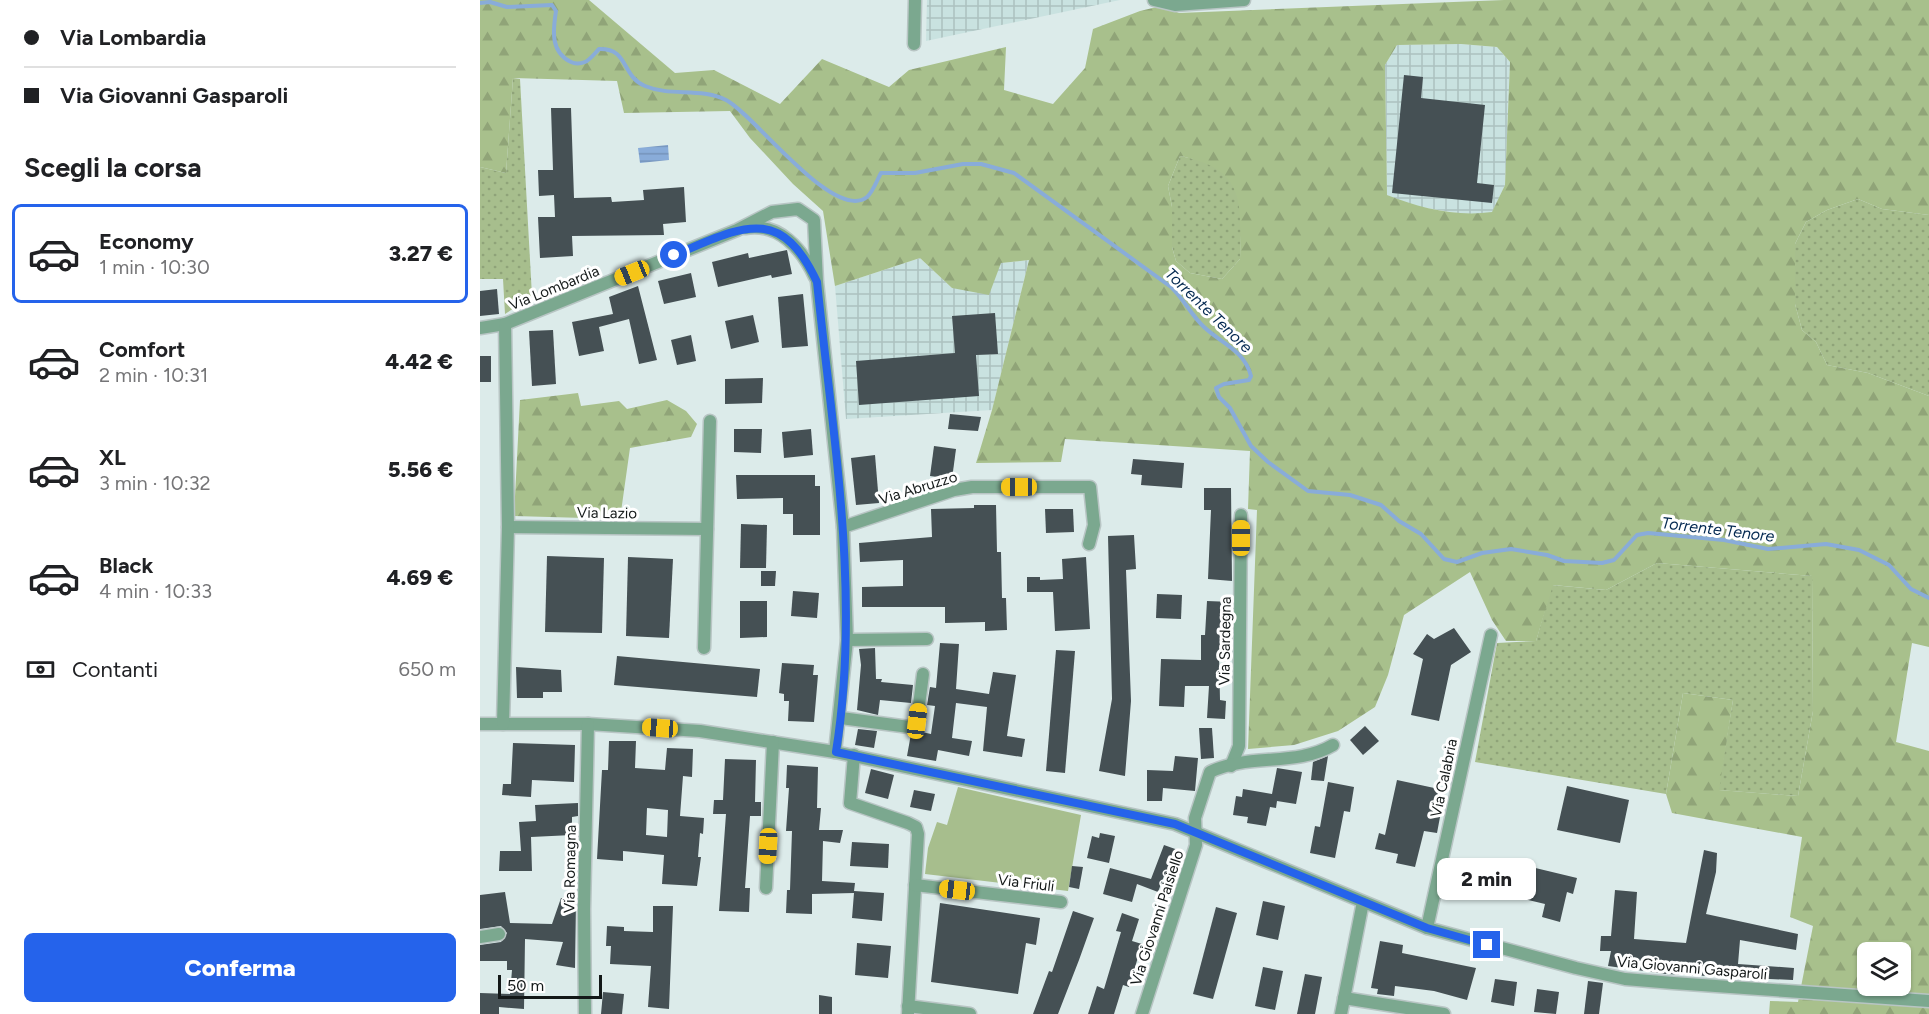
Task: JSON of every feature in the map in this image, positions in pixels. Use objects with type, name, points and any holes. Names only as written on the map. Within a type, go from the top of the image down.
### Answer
[{"type":"street","points":[[914,44],[915,0]]},
{"type":"street","points":[[1154,0],[1175,5],[1244,0]]},
{"type":"street","points":[[737,230],[772,212],[788,209],[798,209],[814,220],[817,282],[843,527],[848,640],[836,752]]},
{"type":"street","points":[[737,230],[752,227],[768,229],[783,236],[796,245],[807,260],[817,282]]},
{"type":"street","name":"Via Lombardia","points":[[480,328],[505,324],[737,230]]},
{"type":"street","points":[[503,724],[508,526],[505,324]]},
{"type":"street","points":[[704,648],[710,421]]},
{"type":"street","name":"Via Abruzzo","points":[[843,527],[954,490],[972,487],[1089,487],[1094,525],[1089,544]]},
{"type":"street","name":"Via Sardegna","points":[[1231,766],[1239,746],[1241,515]]},
{"type":"street","name":"Via Lazio","points":[[508,526],[707,529]]},
{"type":"street","name":"Via Calabria","points":[[1427,928],[1491,635]]},
{"type":"street","points":[[848,640],[927,639]]},
{"type":"street","points":[[841,718],[909,728],[917,721],[923,674]]},
{"type":"street","name":"Via Giovanni Gasparoli","points":[[480,724],[588,724],[700,731],[854,755],[1175,824],[1427,928],[1528,957],[1625,979],[1929,1001]]},
{"type":"street","name":"Via Romagna","points":[[585,1014],[584,909],[588,724]]},
{"type":"street","points":[[766,888],[774,742]]},
{"type":"street","points":[[1196,831],[1195,818],[1205,781],[1210,772],[1231,766],[1305,756],[1321,752],[1333,745]]},
{"type":"street","points":[[854,755],[850,802],[916,827],[918,834],[908,1010],[970,1014]]},
{"type":"street","name":"Via Giovanni Paisiello","points":[[1142,1014],[1196,845],[1196,831]]},
{"type":"street","name":"Via Friuli","points":[[915,885],[1061,902]]},
{"type":"street","points":[[1341,1014],[1363,902]]},
{"type":"street","points":[[480,937],[499,934]]},
{"type":"street","points":[[1344,998],[1410,1011],[1444,1014]]},
{"type":"shaded area","points":[[927,0],[1120,0],[926,41]]},
{"type":"shaded area","points":[[1461,44],[1497,47],[1510,62],[1505,185],[1492,213],[1469,215],[1414,206],[1387,195],[1385,65],[1397,45]]},
{"type":"shaded area","points":[[920,258],[952,288],[1001,263],[1029,260],[992,410],[846,419],[835,286]]},
{"type":"green space","points":[[480,0],[589,0],[675,73],[714,70],[780,104],[822,59],[889,87],[909,70],[1006,47],[1004,90],[1053,104],[1085,68],[1093,29],[1140,11],[1161,6],[1179,13],[1504,0],[1929,0],[1929,215],[1882,209],[1858,199],[1827,210],[1806,222],[1795,244],[1795,304],[1802,330],[1816,342],[1827,365],[1868,373],[1929,396],[1929,647],[1912,643],[1896,742],[1929,751],[1929,1014],[1769,1014],[1770,1001],[1798,1002],[1813,926],[1790,917],[1802,837],[1672,813],[1666,794],[1683,693],[1733,700],[1719,790],[1798,796],[1813,711],[1812,576],[1657,563],[1606,590],[1553,585],[1536,641],[1506,641],[1492,620],[1470,572],[1404,615],[1388,675],[1375,707],[1338,731],[1294,745],[1248,749],[1257,510],[1248,509],[1250,451],[1065,439],[1061,462],[976,463],[992,410],[1029,260],[1001,263],[989,295],[952,288],[920,258],[835,286],[823,211],[793,184],[750,138],[730,111],[624,113],[617,81],[513,78],[506,173],[480,167]],"holes":[[[1461,44],[1497,47],[1510,62],[1505,185],[1492,212],[1465,213],[1438,210],[1387,195],[1385,65],[1397,45]],[[1180,156],[1202,162],[1217,170],[1228,179],[1235,191],[1239,205],[1240,259],[1222,279],[1190,273],[1176,261],[1172,247],[1172,207],[1168,186]]]},
{"type":"green space","points":[[513,78],[520,79],[532,296],[505,314],[503,279],[480,279],[480,167],[506,173]]},
{"type":"green space","points":[[1180,156],[1206,162],[1224,171],[1237,194],[1241,216],[1240,259],[1222,279],[1190,273],[1176,261],[1172,247],[1172,207],[1168,186]]},
{"type":"green space","points":[[1858,199],[1882,209],[1929,215],[1929,396],[1868,373],[1827,365],[1816,342],[1802,330],[1795,304],[1795,244],[1806,222],[1827,210]]},
{"type":"green space","points":[[578,393],[581,406],[619,401],[627,409],[667,400],[686,411],[697,424],[691,437],[630,448],[620,519],[514,516],[520,400]]},
{"type":"green space","points":[[1657,563],[1812,576],[1813,711],[1798,796],[1718,790],[1733,700],[1683,693],[1666,794],[1475,762],[1497,643],[1536,641],[1552,585],[1606,590]]},
{"type":"green space","points":[[958,787],[1081,815],[1068,891],[925,874],[928,848],[937,822],[947,825]]},
{"type":"water","points":[[668,145],[669,160],[640,163],[638,148]]},
{"type":"building","points":[[1404,75],[1423,77],[1421,98],[1485,105],[1477,183],[1494,185],[1492,203],[1392,193]]},
{"type":"building","points":[[551,108],[571,108],[574,198],[611,197],[612,202],[644,200],[643,190],[684,187],[686,222],[663,224],[664,235],[572,236],[573,256],[540,258],[538,217],[555,217],[554,195],[539,196],[538,170],[553,170]]},
{"type":"building","points":[[787,250],[792,274],[772,278],[771,275],[718,287],[712,262],[748,253],[749,258]]},
{"type":"building","points":[[691,273],[696,297],[664,304],[658,281]]},
{"type":"building","points":[[638,286],[657,360],[639,364],[629,319],[599,327],[604,351],[579,356],[572,322],[613,314],[609,297]]},
{"type":"building","points":[[497,289],[499,314],[480,316],[480,291]]},
{"type":"building","points":[[803,294],[808,346],[782,348],[778,297]]},
{"type":"building","points":[[995,313],[998,354],[976,355],[979,396],[859,405],[856,361],[955,353],[952,316]]},
{"type":"building","points":[[753,315],[759,342],[731,349],[725,321]]},
{"type":"building","points":[[553,330],[556,384],[532,386],[529,331]]},
{"type":"building","points":[[691,335],[696,361],[677,365],[671,340]]},
{"type":"building","points":[[480,356],[491,356],[491,382],[480,382]]},
{"type":"building","points":[[763,378],[762,403],[725,404],[725,379]]},
{"type":"building","points":[[950,414],[981,417],[978,431],[948,429]]},
{"type":"building","points":[[734,429],[762,429],[761,453],[734,452]]},
{"type":"building","points":[[811,429],[813,455],[784,458],[782,432]]},
{"type":"building","points":[[934,446],[956,449],[952,479],[930,476]]},
{"type":"building","points":[[875,455],[879,503],[856,505],[851,458]]},
{"type":"building","points":[[1133,459],[1184,463],[1182,488],[1141,485],[1142,475],[1131,474]]},
{"type":"building","points":[[736,475],[815,475],[815,486],[820,486],[820,535],[793,535],[793,514],[783,514],[783,498],[737,499]]},
{"type":"building","points":[[1204,488],[1231,488],[1232,581],[1208,579],[1211,510],[1204,510]]},
{"type":"building","points":[[974,505],[996,505],[997,552],[1001,552],[1002,598],[1006,598],[1007,630],[985,631],[985,622],[945,623],[945,607],[862,607],[862,587],[903,586],[903,560],[860,562],[859,543],[932,537],[931,509],[974,508]]},
{"type":"building","points":[[1045,509],[1073,509],[1074,532],[1046,533]]},
{"type":"building","points":[[741,524],[767,525],[766,568],[740,568]]},
{"type":"building","points":[[1134,535],[1136,569],[1126,570],[1131,701],[1125,776],[1099,771],[1112,699],[1108,536]]},
{"type":"building","points":[[547,556],[604,558],[602,633],[545,632]]},
{"type":"building","points":[[628,557],[673,559],[669,638],[626,636]]},
{"type":"building","points":[[1086,557],[1090,629],[1055,631],[1053,592],[1027,592],[1027,577],[1040,577],[1040,580],[1063,579],[1062,559]]},
{"type":"building","points":[[761,571],[776,571],[775,586],[761,586]]},
{"type":"building","points":[[793,591],[819,593],[817,618],[791,616]]},
{"type":"building","points":[[1157,594],[1182,595],[1181,619],[1156,618]]},
{"type":"building","points":[[740,601],[767,601],[767,637],[740,638]]},
{"type":"building","points":[[1207,601],[1232,602],[1231,653],[1219,653],[1220,700],[1226,701],[1225,719],[1207,718],[1209,686],[1185,686],[1184,707],[1159,706],[1161,659],[1201,660],[1201,635],[1205,635]]},
{"type":"building","points":[[1454,628],[1471,652],[1451,665],[1439,721],[1411,715],[1423,659],[1413,654],[1427,634],[1434,639]]},
{"type":"building","points":[[940,643],[959,644],[956,689],[989,694],[993,672],[1016,675],[1007,736],[1025,739],[1022,757],[983,751],[987,707],[956,703],[952,738],[972,741],[969,756],[938,750],[936,761],[907,756],[911,734],[917,731],[931,734],[935,706],[927,705],[930,687],[936,688]]},
{"type":"building","points":[[875,648],[876,679],[882,679],[881,682],[913,685],[911,703],[880,700],[878,715],[857,710],[861,665],[859,649]]},
{"type":"building","points":[[1056,650],[1075,651],[1065,773],[1046,771]]},
{"type":"building","points":[[617,656],[760,669],[757,697],[614,685]]},
{"type":"building","points":[[782,663],[814,665],[813,675],[818,675],[814,722],[788,721],[789,701],[784,701],[784,694],[779,693]]},
{"type":"building","points":[[516,667],[561,670],[562,692],[543,692],[543,698],[517,698]]},
{"type":"building","points":[[1365,726],[1379,741],[1363,755],[1350,740]]},
{"type":"building","points":[[1199,728],[1212,728],[1214,758],[1201,759]]},
{"type":"building","points":[[858,729],[877,731],[874,748],[855,745]]},
{"type":"building","points":[[609,741],[636,741],[635,768],[665,770],[667,748],[693,749],[692,777],[683,776],[680,816],[704,818],[703,834],[700,833],[698,857],[701,857],[697,886],[662,884],[664,855],[623,851],[623,861],[597,859],[602,770],[608,770]],"holes":[[[647,808],[668,810],[667,837],[646,835]]]},
{"type":"building","points":[[513,743],[575,745],[574,782],[532,780],[531,797],[502,795],[503,784],[511,784]]},
{"type":"building","points":[[1175,756],[1198,758],[1195,791],[1163,788],[1162,801],[1147,801],[1147,770],[1173,771]]},
{"type":"building","points":[[1328,756],[1324,781],[1311,780],[1313,762]]},
{"type":"building","points":[[725,759],[756,760],[755,802],[761,802],[761,816],[750,816],[745,888],[750,888],[749,912],[719,911],[726,814],[713,814],[714,800],[723,800]]},
{"type":"building","points":[[787,765],[818,767],[817,808],[821,808],[819,830],[843,830],[840,843],[823,841],[822,881],[855,883],[854,891],[884,893],[882,921],[852,918],[854,893],[812,894],[812,914],[786,913],[787,890],[790,890],[792,831],[786,831],[789,788],[786,788]]},
{"type":"building","points":[[1277,768],[1302,772],[1296,804],[1277,801],[1276,808],[1270,807],[1266,826],[1247,823],[1248,817],[1233,815],[1236,796],[1242,797],[1243,789],[1272,794]]},
{"type":"building","points":[[871,769],[894,775],[888,799],[865,793]]},
{"type":"building","points":[[1397,780],[1439,789],[1433,816],[1440,817],[1437,833],[1424,831],[1415,867],[1396,863],[1398,854],[1375,849],[1379,833],[1385,835]]},
{"type":"building","points":[[1328,782],[1354,787],[1350,812],[1344,811],[1335,858],[1310,853],[1315,826],[1320,827]]},
{"type":"building","points":[[1567,786],[1629,800],[1620,843],[1557,830]]},
{"type":"building","points":[[914,790],[935,794],[931,811],[910,807]]},
{"type":"building","points":[[578,803],[578,816],[572,817],[572,835],[531,837],[532,871],[499,871],[500,851],[521,851],[519,822],[536,821],[535,805]]},
{"type":"building","points":[[1100,833],[1115,836],[1109,863],[1087,858],[1092,836],[1099,838]]},
{"type":"building","points":[[852,842],[889,844],[888,868],[850,866]]},
{"type":"building","points":[[1164,845],[1178,850],[1173,866],[1180,868],[1175,880],[1164,876],[1158,892],[1137,884],[1132,902],[1103,894],[1110,868],[1151,879]]},
{"type":"building","points":[[1704,850],[1717,853],[1716,872],[1706,914],[1798,934],[1796,950],[1740,940],[1738,964],[1794,968],[1793,980],[1666,974],[1608,966],[1611,951],[1600,951],[1601,936],[1611,936],[1615,890],[1637,892],[1634,939],[1686,943]]},
{"type":"building","points":[[1523,865],[1577,878],[1573,894],[1567,892],[1560,922],[1542,917],[1545,904],[1504,894],[1508,874],[1520,877]]},
{"type":"building","points":[[1072,866],[1083,867],[1079,889],[1069,887]]},
{"type":"building","points":[[505,892],[510,923],[552,924],[561,898],[576,901],[575,968],[556,965],[563,942],[525,939],[524,1009],[499,1007],[499,1014],[480,1014],[480,993],[510,994],[512,970],[507,970],[507,961],[480,961],[480,945],[501,942],[507,933],[501,926],[480,929],[480,895]]},
{"type":"building","points":[[1263,901],[1285,906],[1278,940],[1256,935]]},
{"type":"building","points":[[940,903],[1040,918],[1036,945],[1026,943],[1018,994],[931,982]]},
{"type":"building","points":[[653,906],[673,906],[669,1009],[648,1007],[651,966],[610,964],[611,946],[606,946],[607,926],[624,927],[624,931],[653,932]]},
{"type":"building","points":[[1216,907],[1237,913],[1213,999],[1193,994]]},
{"type":"building","points":[[1073,911],[1094,918],[1079,960],[1058,1014],[1033,1014],[1049,971],[1052,972]]},
{"type":"building","points":[[1122,913],[1139,919],[1132,941],[1142,944],[1129,987],[1123,985],[1114,1014],[1088,1014],[1097,986],[1104,989],[1121,932],[1116,931]]},
{"type":"building","points":[[1380,941],[1403,945],[1402,953],[1476,968],[1467,1000],[1434,991],[1395,986],[1394,996],[1377,994],[1378,989],[1371,988]]},
{"type":"building","points":[[857,943],[891,946],[888,978],[855,975]]},
{"type":"building","points":[[1263,967],[1283,971],[1275,1010],[1255,1006]]},
{"type":"building","points":[[1305,974],[1322,977],[1315,1014],[1297,1014]]},
{"type":"building","points":[[1495,979],[1517,982],[1514,1006],[1491,1002]]},
{"type":"building","points":[[1588,981],[1603,983],[1599,1014],[1584,1014]]},
{"type":"building","points":[[1537,989],[1559,992],[1556,1014],[1534,1012]]},
{"type":"building","points":[[603,992],[624,994],[622,1014],[601,1014]]},
{"type":"building","points":[[819,995],[832,997],[832,1014],[819,1014]]},
{"type":"waterway","name":"Torrente Tenore","points":[[480,3],[490,2],[507,7],[552,5],[556,11],[554,40],[564,58],[573,63],[581,63],[589,60],[599,49],[609,50],[615,53],[632,76],[645,86],[665,91],[706,94],[726,100],[739,109],[815,181],[835,195],[853,201],[867,197],[881,173],[915,173],[963,164],[981,164],[1014,173],[1171,287],[1204,327],[1238,354],[1248,367],[1251,376],[1249,380],[1224,384],[1216,388],[1219,397],[1230,408],[1251,446],[1268,462],[1308,491],[1350,495],[1381,505],[1399,521],[1421,534],[1444,559],[1457,562],[1482,553],[1511,549],[1547,555],[1564,561],[1602,563],[1614,560],[1637,535],[1648,533],[1724,540],[1768,549],[1826,544],[1859,550],[1889,565],[1911,589],[1929,598]]},
{"type":"route","points":[[674,255],[737,230],[752,227],[768,229],[796,245],[807,260],[817,282],[843,527],[848,640],[836,752],[1175,824],[1427,928],[1487,945]]}]
